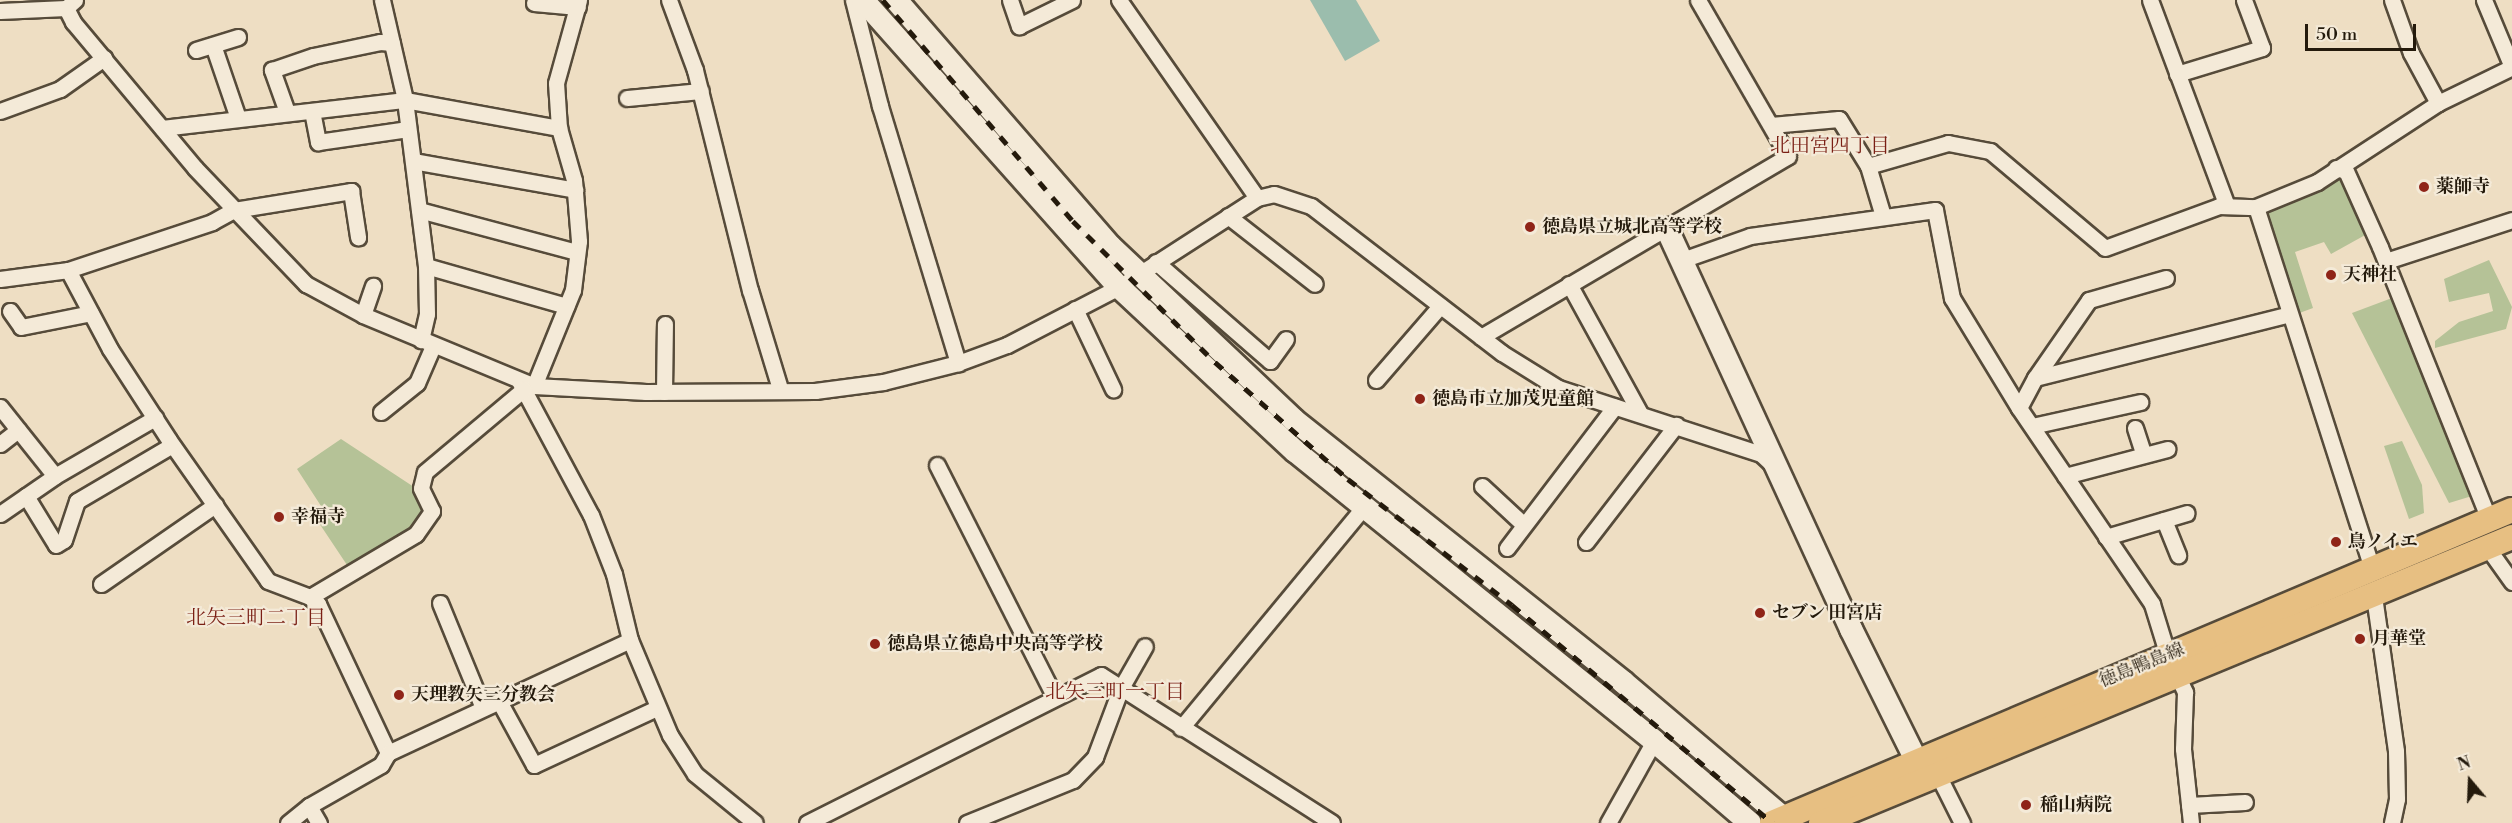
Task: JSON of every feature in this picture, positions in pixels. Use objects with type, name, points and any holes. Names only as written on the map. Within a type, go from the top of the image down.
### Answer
[{"type":"main road","name":"徳島鴨島線","points":[[1821,823],[1928,773],[2173,666],[2373,571],[2512,510]]},
{"type":"main road","name":"徳島鴨島線","points":[[2173,666],[2374,596],[2512,537]]},
{"type":"main road","name":"徳島鴨島線","points":[[1782,821],[1928,773]]},
{"type":"street","points":[[381,412],[417,383],[427,343],[426,266],[405,100],[382,0]]},
{"type":"street","points":[[669,0],[701,91],[750,290],[780,389]]},
{"type":"street","points":[[853,0],[880,106],[958,363]]},
{"type":"street","points":[[863,0],[1119,286],[1295,451],[1654,741],[1750,823]]},
{"type":"street","points":[[896,0],[1110,246],[1147,267],[1270,361],[1286,339]]},
{"type":"street","points":[[1010,0],[1019,26],[1072,0]]},
{"type":"street","points":[[1119,0],[1257,198]]},
{"type":"street","points":[[1481,337],[1788,156],[1698,0]]},
{"type":"street","points":[[2150,0],[2227,206]]},
{"type":"street","points":[[2177,74],[2262,48],[2244,0]]},
{"type":"street","points":[[2392,0],[2411,53],[2438,103]]},
{"type":"street","points":[[1868,166],[1948,142],[1990,152],[2105,248],[2227,206],[2256,207],[2317,182],[2438,103],[2512,67],[2484,0]]},
{"type":"street","points":[[310,597],[416,534],[432,511],[421,489],[425,472],[526,386],[573,290],[577,252],[574,190],[559,128],[556,82],[578,3],[534,3]]},
{"type":"street","points":[[0,11],[70,4],[104,58],[162,128],[234,210],[306,284],[363,315],[526,386],[664,392],[780,389],[815,391],[882,382],[958,363],[1007,345],[1119,286],[1257,198],[1274,194],[1311,206],[1481,337],[1558,388],[1761,454],[1777,469]]},
{"type":"street","points":[[196,50],[238,37]]},
{"type":"street","points":[[287,112],[272,70],[313,56],[380,42],[392,43]]},
{"type":"street","points":[[213,45],[238,118]]},
{"type":"street","points":[[0,111],[60,89],[104,58]]},
{"type":"street","points":[[627,98],[701,91]]},
{"type":"street","points":[[162,128],[405,100],[559,128]]},
{"type":"street","points":[[312,111],[318,142],[408,129]]},
{"type":"street","points":[[1771,125],[1839,119],[1868,166],[1883,216]]},
{"type":"street","points":[[413,161],[574,190]]},
{"type":"street","points":[[2336,168],[2346,171],[2386,261],[2489,519]]},
{"type":"street","points":[[0,279],[68,270],[212,222],[234,210],[351,191],[358,237]]},
{"type":"street","points":[[2256,207],[2373,571]]},
{"type":"street","points":[[419,210],[577,252]]},
{"type":"street","points":[[1682,260],[1749,236],[1935,210],[1952,298],[2019,408],[2152,604],[2173,666],[2185,692],[2183,749],[2191,823]]},
{"type":"street","points":[[1228,216],[1315,284]]},
{"type":"street","points":[[2386,261],[2512,220]]},
{"type":"street","points":[[1667,229],[1777,469],[1928,773],[1962,823]]},
{"type":"street","points":[[426,266],[566,306]]},
{"type":"street","points":[[1147,267],[1294,420],[1623,682],[1782,821]]},
{"type":"street","points":[[68,270],[154,418],[268,581],[310,597],[318,604],[388,753]]},
{"type":"street","points":[[2019,408],[2035,378],[2089,300],[2166,278]]},
{"type":"street","points":[[1569,284],[1640,413]]},
{"type":"street","points":[[363,315],[373,286]]},
{"type":"street","points":[[1376,380],[1440,306]]},
{"type":"street","points":[[1075,309],[1113,389]]},
{"type":"street","points":[[10,311],[21,327],[91,313]]},
{"type":"street","points":[[2035,378],[2289,314]]},
{"type":"street","points":[[664,392],[665,324]]},
{"type":"street","points":[[526,386],[591,515],[614,574],[630,640],[657,708],[695,774],[755,823]]},
{"type":"street","points":[[2032,426],[2140,402]]},
{"type":"street","points":[[1507,548],[1615,406]]},
{"type":"street","points":[[0,407],[55,476]]},
{"type":"street","points":[[0,514],[55,476],[154,418]]},
{"type":"street","points":[[1586,542],[1676,425]]},
{"type":"street","points":[[2135,428],[2144,455]]},
{"type":"street","points":[[0,444],[18,430]]},
{"type":"street","points":[[26,496],[56,544],[64,540],[77,501],[172,445]]},
{"type":"street","points":[[2065,476],[2167,449]]},
{"type":"street","points":[[937,465],[1054,696]]},
{"type":"street","points":[[1482,486],[1524,525]]},
{"type":"street","points":[[101,584],[215,505]]},
{"type":"street","points":[[1181,728],[1364,507]]},
{"type":"street","points":[[2106,537],[2187,513]]},
{"type":"street","points":[[2164,520],[2178,555]]},
{"type":"street","points":[[2487,547],[2512,582]]},
{"type":"street","points":[[2374,596],[2396,751],[2397,799],[2392,823]]},
{"type":"street","points":[[440,603],[483,708]]},
{"type":"street","points":[[288,823],[309,806],[381,765],[388,753],[630,640]]},
{"type":"street","points":[[967,823],[1073,780],[1095,757],[1121,688],[1145,646]]},
{"type":"street","points":[[807,823],[1054,696],[1101,675],[1332,823]]},
{"type":"street","points":[[499,701],[534,765],[657,708]]},
{"type":"street","points":[[1608,823],[1654,741]]},
{"type":"street","points":[[2189,805],[2245,802]]},
{"type":"street","points":[[309,806],[319,823]]},
{"type":"shaded area","points":[[1310,0],[1356,0],[1380,41],[1345,61]]},
{"type":"shaded area","points":[[2341,178],[2367,234],[2331,254],[2324,242],[2295,252],[2313,308],[2294,315],[2263,208]]},
{"type":"shaded area","points":[[2489,260],[2512,307],[2506,329],[2435,348],[2435,341],[2459,322],[2493,311],[2489,293],[2449,302],[2444,279]]},
{"type":"shaded area","points":[[2392,298],[2472,496],[2449,503],[2352,313]]},
{"type":"shaded area","points":[[341,439],[417,489],[423,505],[422,519],[349,568],[311,511],[321,506],[297,469]]},
{"type":"shaded area","points":[[2402,441],[2422,485],[2424,513],[2409,519],[2384,446]]},
{"type":"railway","points":[[883,0],[1073,221],[1215,362],[1348,479],[1512,605],[1773,823]]},
{"type":"place","name":"薬師寺","points":[[2424,187]]},
{"type":"place","name":"徳島県立城北高等学校","points":[[1530,227]]},
{"type":"place","name":"天神社","points":[[2331,275]]},
{"type":"place","name":"徳島市立加茂児童館","points":[[1420,399]]},
{"type":"place","name":"幸福寺","points":[[279,517]]},
{"type":"place","name":"鳥ノイエ","points":[[2336,542]]},
{"type":"place","name":"セブン 田宮店","points":[[1760,613]]},
{"type":"place","name":"月華堂","points":[[2360,639]]},
{"type":"place","name":"徳島県立徳島中央高等学校","points":[[875,644]]},
{"type":"place","name":"天理教矢三分教会","points":[[399,695]]},
{"type":"place","name":"稲山病院","points":[[2026,805]]},
{"type":"district","name":"北田宮四丁目","points":[[1830,146]]},
{"type":"district","name":"北矢三町二丁目","points":[[256,618]]},
{"type":"district","name":"北矢三町一丁目","points":[[1115,692]]}]
